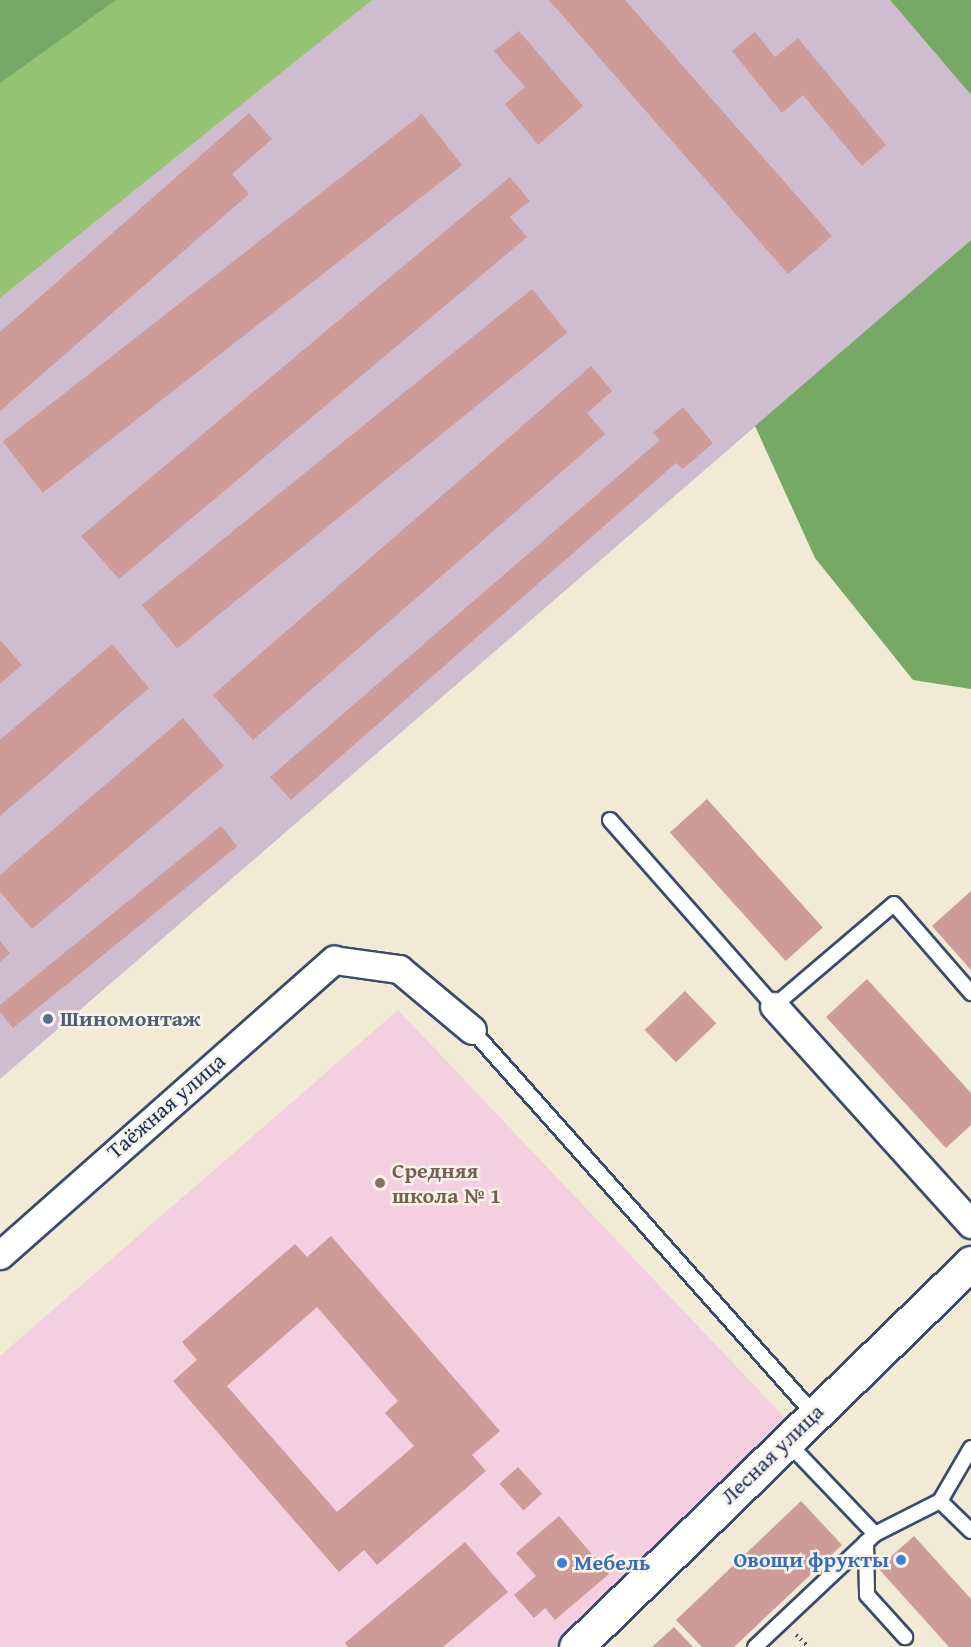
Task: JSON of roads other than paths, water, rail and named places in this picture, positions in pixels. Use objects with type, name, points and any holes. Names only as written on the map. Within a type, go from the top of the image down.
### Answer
[{"type":"street","name":"Таёжная улица","points":[[0,1255],[334,960],[399,969],[472,1030]]},
{"type":"street","points":[[774,1005],[971,1224]]},
{"type":"street","name":"Лесная улица","points":[[576,1647],[813,1413],[971,1263]]},
{"type":"lane","points":[[610,820],[774,1005],[894,904],[971,993]]},
{"type":"lane","points":[[472,1030],[813,1413]]},
{"type":"lane","points":[[786,1440],[870,1538],[867,1595],[905,1637]]},
{"type":"lane","points":[[755,1647],[870,1538],[940,1501],[971,1448]]},
{"type":"lane","points":[[940,1501],[971,1531]]},
{"type":"place","name":"Шиномонтаж","points":[[48,1019]]},
{"type":"place","name":"Средняя школа № 1","points":[[380,1183]]},
{"type":"place","name":"Овощи фрукты","points":[[901,1560]]},
{"type":"place","name":"Мебель","points":[[562,1563]]}]
